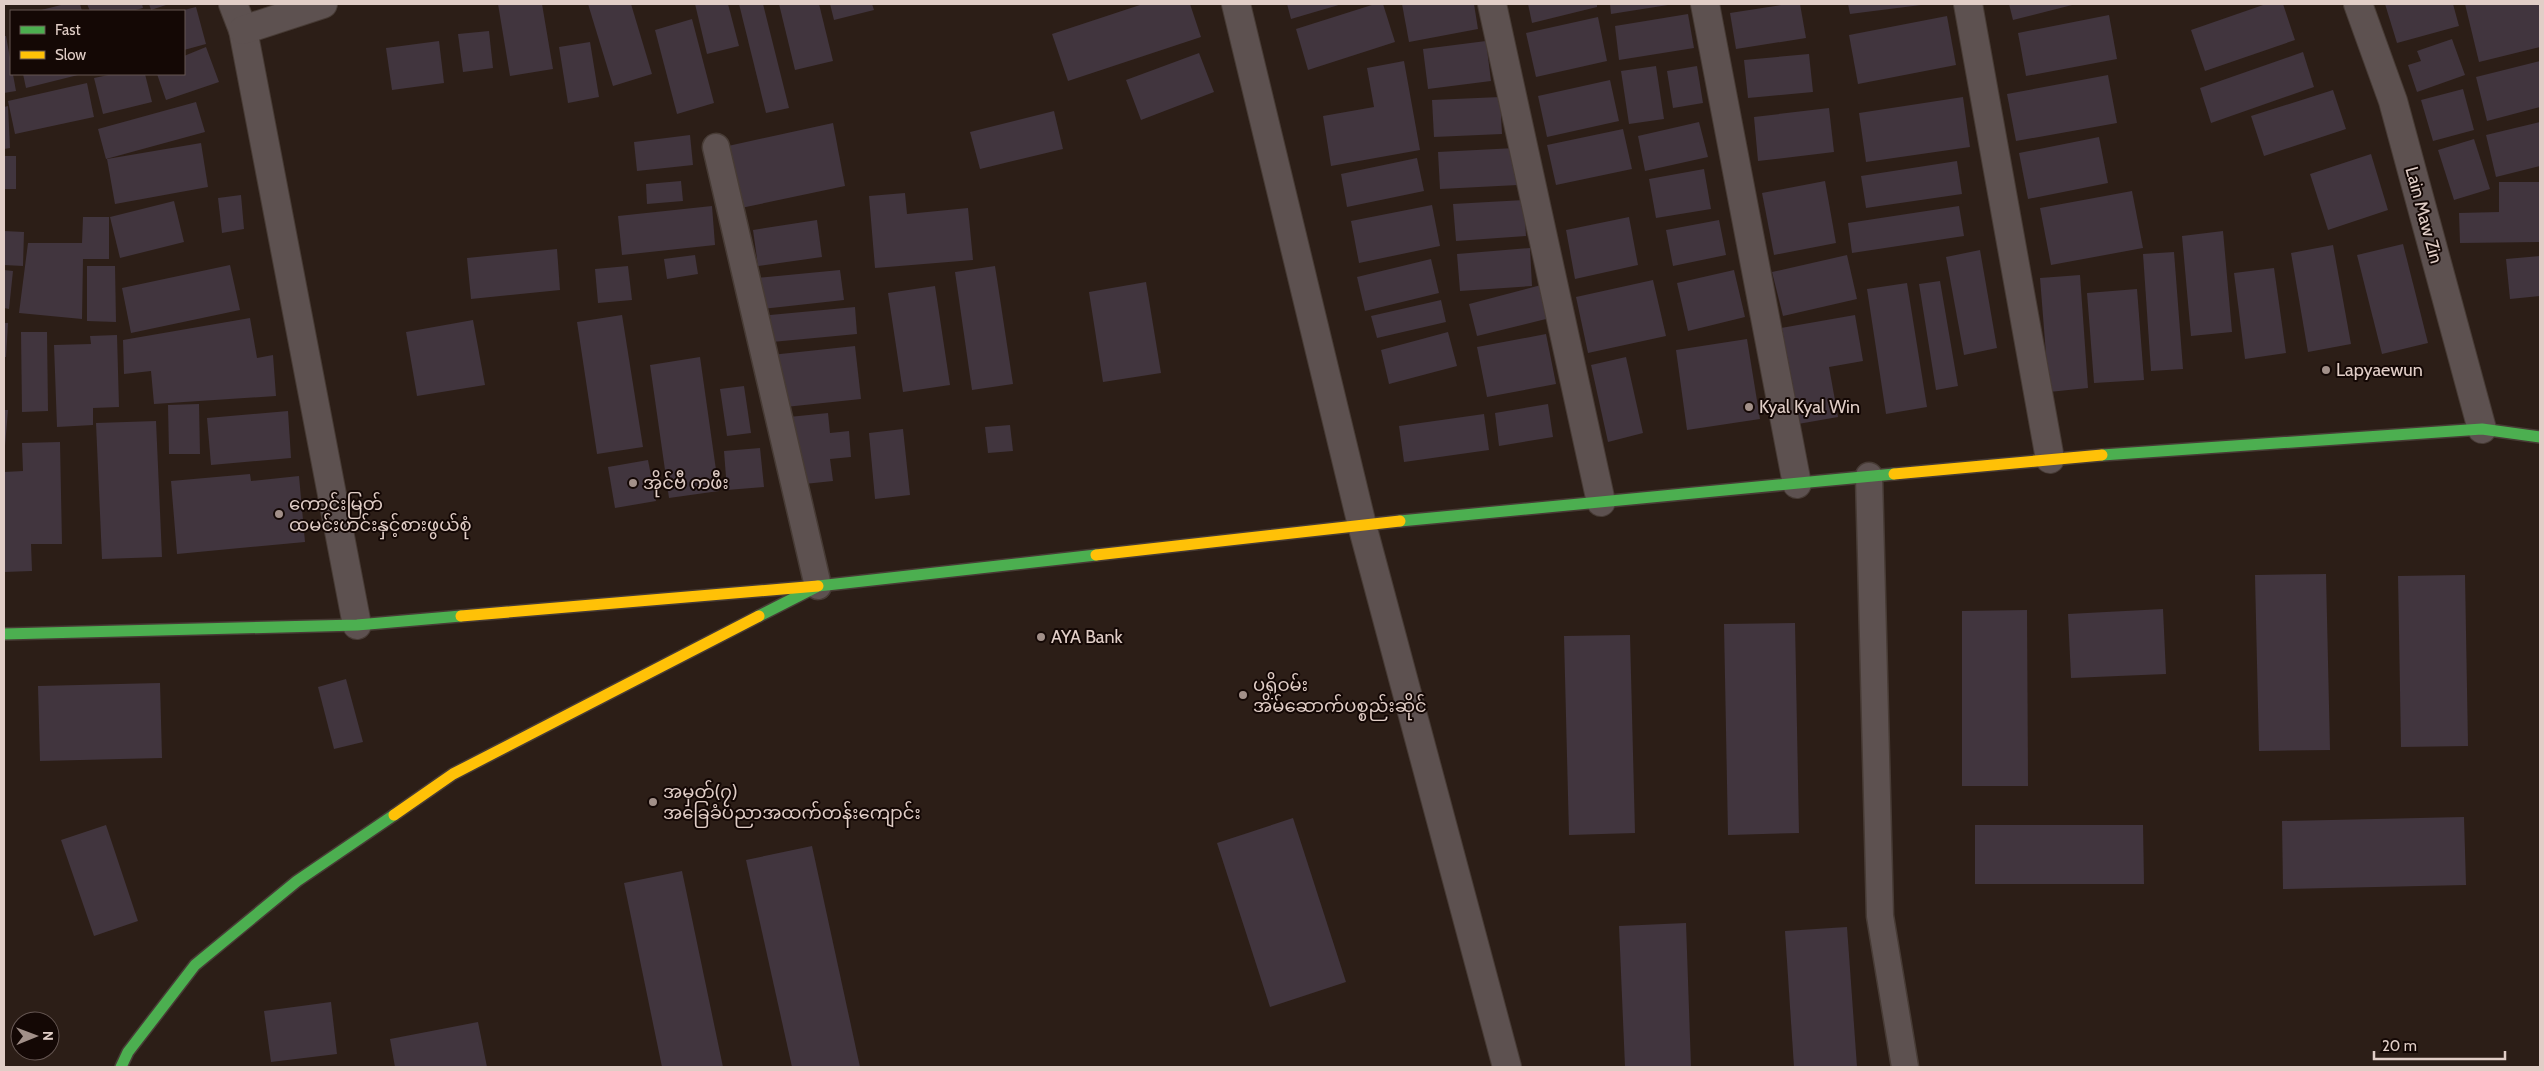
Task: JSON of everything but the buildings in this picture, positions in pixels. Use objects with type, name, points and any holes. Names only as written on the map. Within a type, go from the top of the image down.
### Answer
[{"type":"main road","points":[[4,634],[357,625],[818,586],[1362,525],[2050,459],[2482,429],[2540,437]]},
{"type":"main road","points":[[121,1067],[128,1052],[195,965],[297,881],[454,774],[818,586]]},
{"type":"street","points":[[233,4],[243,30],[357,625]]},
{"type":"street","points":[[243,30],[323,4]]},
{"type":"street","points":[[1236,4],[1362,525],[1507,1067]]},
{"type":"street","points":[[1492,4],[1601,502]]},
{"type":"street","points":[[1705,4],[1797,484]]},
{"type":"street","points":[[1968,4],[2050,459]]},
{"type":"street","name":"Lain Maw Zin","points":[[2358,4],[2393,101],[2482,429]]},
{"type":"lane","points":[[716,147],[818,586]]},
{"type":"lane","points":[[1868,476],[1880,916],[1905,1067]]},
{"type":"traffic: fast","points":[[2102,455],[2482,429],[2540,437]]},
{"type":"traffic: fast","points":[[1400,521],[1894,474]]},
{"type":"traffic: fast","points":[[759,616],[818,586],[1096,555]]},
{"type":"traffic: fast","points":[[4,634],[357,625],[461,616]]},
{"type":"traffic: fast","points":[[121,1067],[128,1052],[195,965],[297,881],[394,815]]},
{"type":"traffic: slow","points":[[1894,474],[2102,455]]},
{"type":"traffic: slow","points":[[1096,555],[1400,521]]},
{"type":"traffic: slow","points":[[461,616],[818,586]]},
{"type":"traffic: slow","points":[[394,815],[453,774],[759,616]]},
{"type":"place","name":"Lapyaewun","points":[[2326,370]]},
{"type":"place","name":"Kyal Kyal Win","points":[[1749,407]]},
{"type":"place","name":"အိုင်ဗီ ကဖီး","points":[[633,483]]},
{"type":"place","name":"ကောင်းမြတ် ထမင်းဟင်းနှင့်စားဖွယ်စုံ","points":[[279,514]]},
{"type":"place","name":"AYA Bank","points":[[1041,637]]},
{"type":"place","name":"ပရိုဝမ်း အိမ်ဆောက်ပစ္စည်းဆိုင်","points":[[1243,695]]},
{"type":"place","name":"အမှတ်(၇) အခြေခံပညာအထက်တန်းကျောင်း","points":[[653,802]]}]
